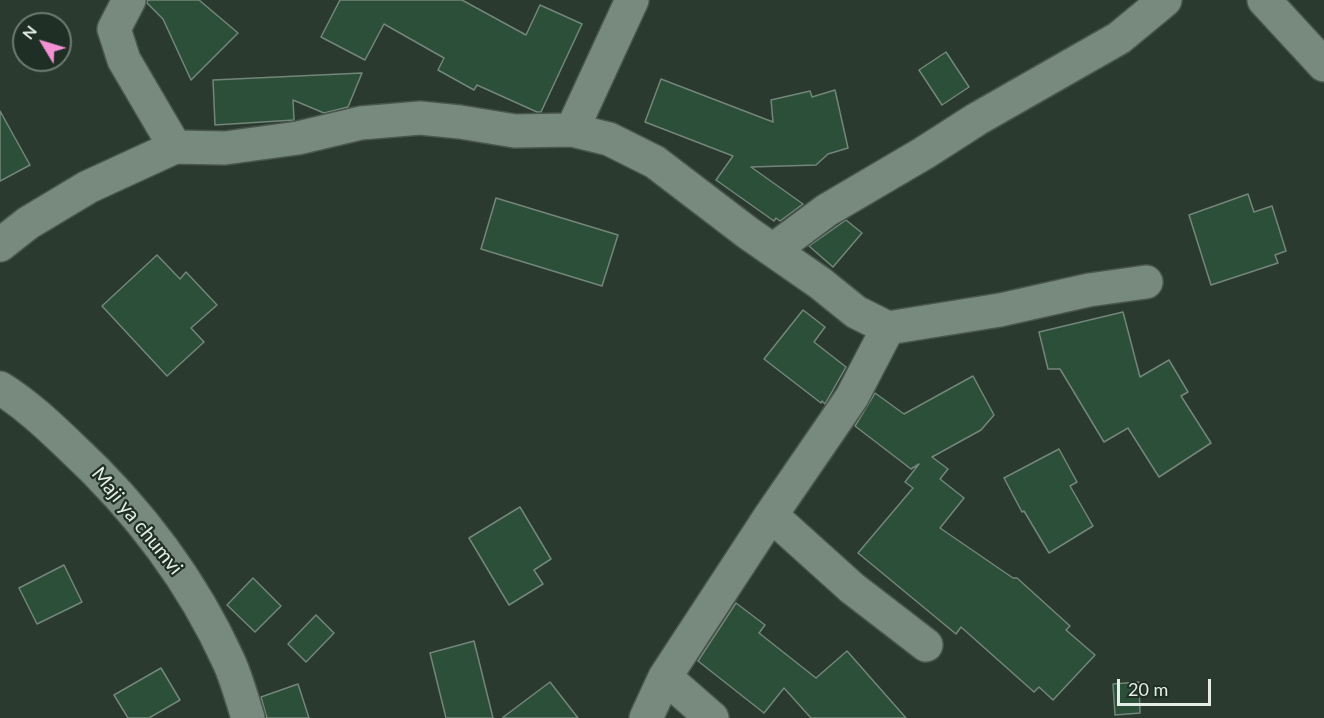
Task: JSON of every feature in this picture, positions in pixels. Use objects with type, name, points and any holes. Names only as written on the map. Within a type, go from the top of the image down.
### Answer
[{"type":"street","points":[[129,0],[114,29],[124,60],[175,147]]},
{"type":"street","points":[[572,130],[632,0]]},
{"type":"street","points":[[773,250],[827,210],[987,113],[1119,38],[1165,0]]},
{"type":"street","points":[[1264,0],[1324,65]]},
{"type":"street","points":[[0,245],[28,223],[88,187],[175,147],[225,148],[298,138],[361,123],[420,118],[515,131],[572,130],[609,139],[655,162],[856,312],[888,328],[1000,310],[1089,290],[1146,282]]},
{"type":"street","points":[[646,718],[665,677],[771,515],[852,397],[888,328]]},
{"type":"street","name":"Maji ya chumvi","points":[[0,388],[36,413],[94,468],[161,544],[194,594],[229,663],[248,718]]},
{"type":"street","points":[[771,515],[852,588],[926,645]]},
{"type":"street","points":[[665,677],[712,718]]},
{"type":"building","points":[[148,0],[199,0],[238,33],[191,80],[163,19],[147,3]]},
{"type":"building","points":[[340,0],[462,0],[526,35],[540,5],[582,24],[541,112],[537,112],[477,85],[474,90],[438,70],[444,58],[384,24],[365,60],[321,37]]},
{"type":"building","points":[[946,52],[969,87],[942,105],[919,70]]},
{"type":"building","points":[[362,73],[348,107],[324,113],[293,100],[294,120],[215,125],[213,80]]},
{"type":"building","points":[[661,79],[773,122],[771,100],[810,91],[812,97],[835,90],[848,148],[828,154],[816,165],[751,167],[803,204],[780,221],[776,218],[774,221],[716,180],[733,156],[645,122]]},
{"type":"building","points":[[0,111],[30,165],[0,181]]},
{"type":"building","points":[[1248,194],[1254,212],[1272,206],[1286,251],[1275,255],[1278,263],[1211,285],[1189,215]]},
{"type":"building","points":[[496,198],[618,235],[602,286],[481,249]]},
{"type":"building","points":[[846,220],[862,233],[833,267],[809,246]]},
{"type":"building","points":[[157,255],[180,279],[186,272],[217,305],[191,328],[204,342],[167,376],[102,306]]},
{"type":"building","points":[[803,310],[825,327],[814,342],[846,367],[825,404],[764,359]]},
{"type":"building","points":[[1123,312],[1140,377],[1169,360],[1188,392],[1181,396],[1211,443],[1159,477],[1128,428],[1104,442],[1060,369],[1048,369],[1039,332]]},
{"type":"building","points":[[973,376],[994,415],[981,430],[932,457],[948,469],[940,479],[964,498],[940,528],[1013,578],[1017,578],[1070,626],[1066,630],[1095,655],[1053,700],[1039,687],[1034,692],[961,627],[956,634],[858,553],[913,488],[905,482],[919,464],[911,469],[855,426],[875,393],[904,414]]},
{"type":"building","points":[[1059,449],[1077,482],[1070,486],[1093,526],[1049,553],[1024,511],[1022,512],[1004,478]]},
{"type":"building","points":[[520,507],[551,559],[534,570],[543,584],[509,605],[469,538]]},
{"type":"building","points":[[64,565],[82,602],[37,624],[19,588]]},
{"type":"building","points":[[253,578],[281,606],[255,632],[227,605]]},
{"type":"building","points":[[736,603],[765,625],[759,633],[816,678],[847,651],[906,718],[811,718],[784,688],[764,713],[698,661]]},
{"type":"building","points":[[316,615],[334,633],[306,662],[288,644]]},
{"type":"building","points":[[474,641],[493,718],[446,718],[430,653]]},
{"type":"building","points":[[161,668],[180,700],[149,718],[128,718],[114,695]]},
{"type":"building","points":[[550,682],[578,718],[502,718]]},
{"type":"building","points":[[1139,682],[1140,713],[1115,715],[1113,684]]},
{"type":"building","points":[[298,684],[309,718],[267,718],[261,697]]}]
